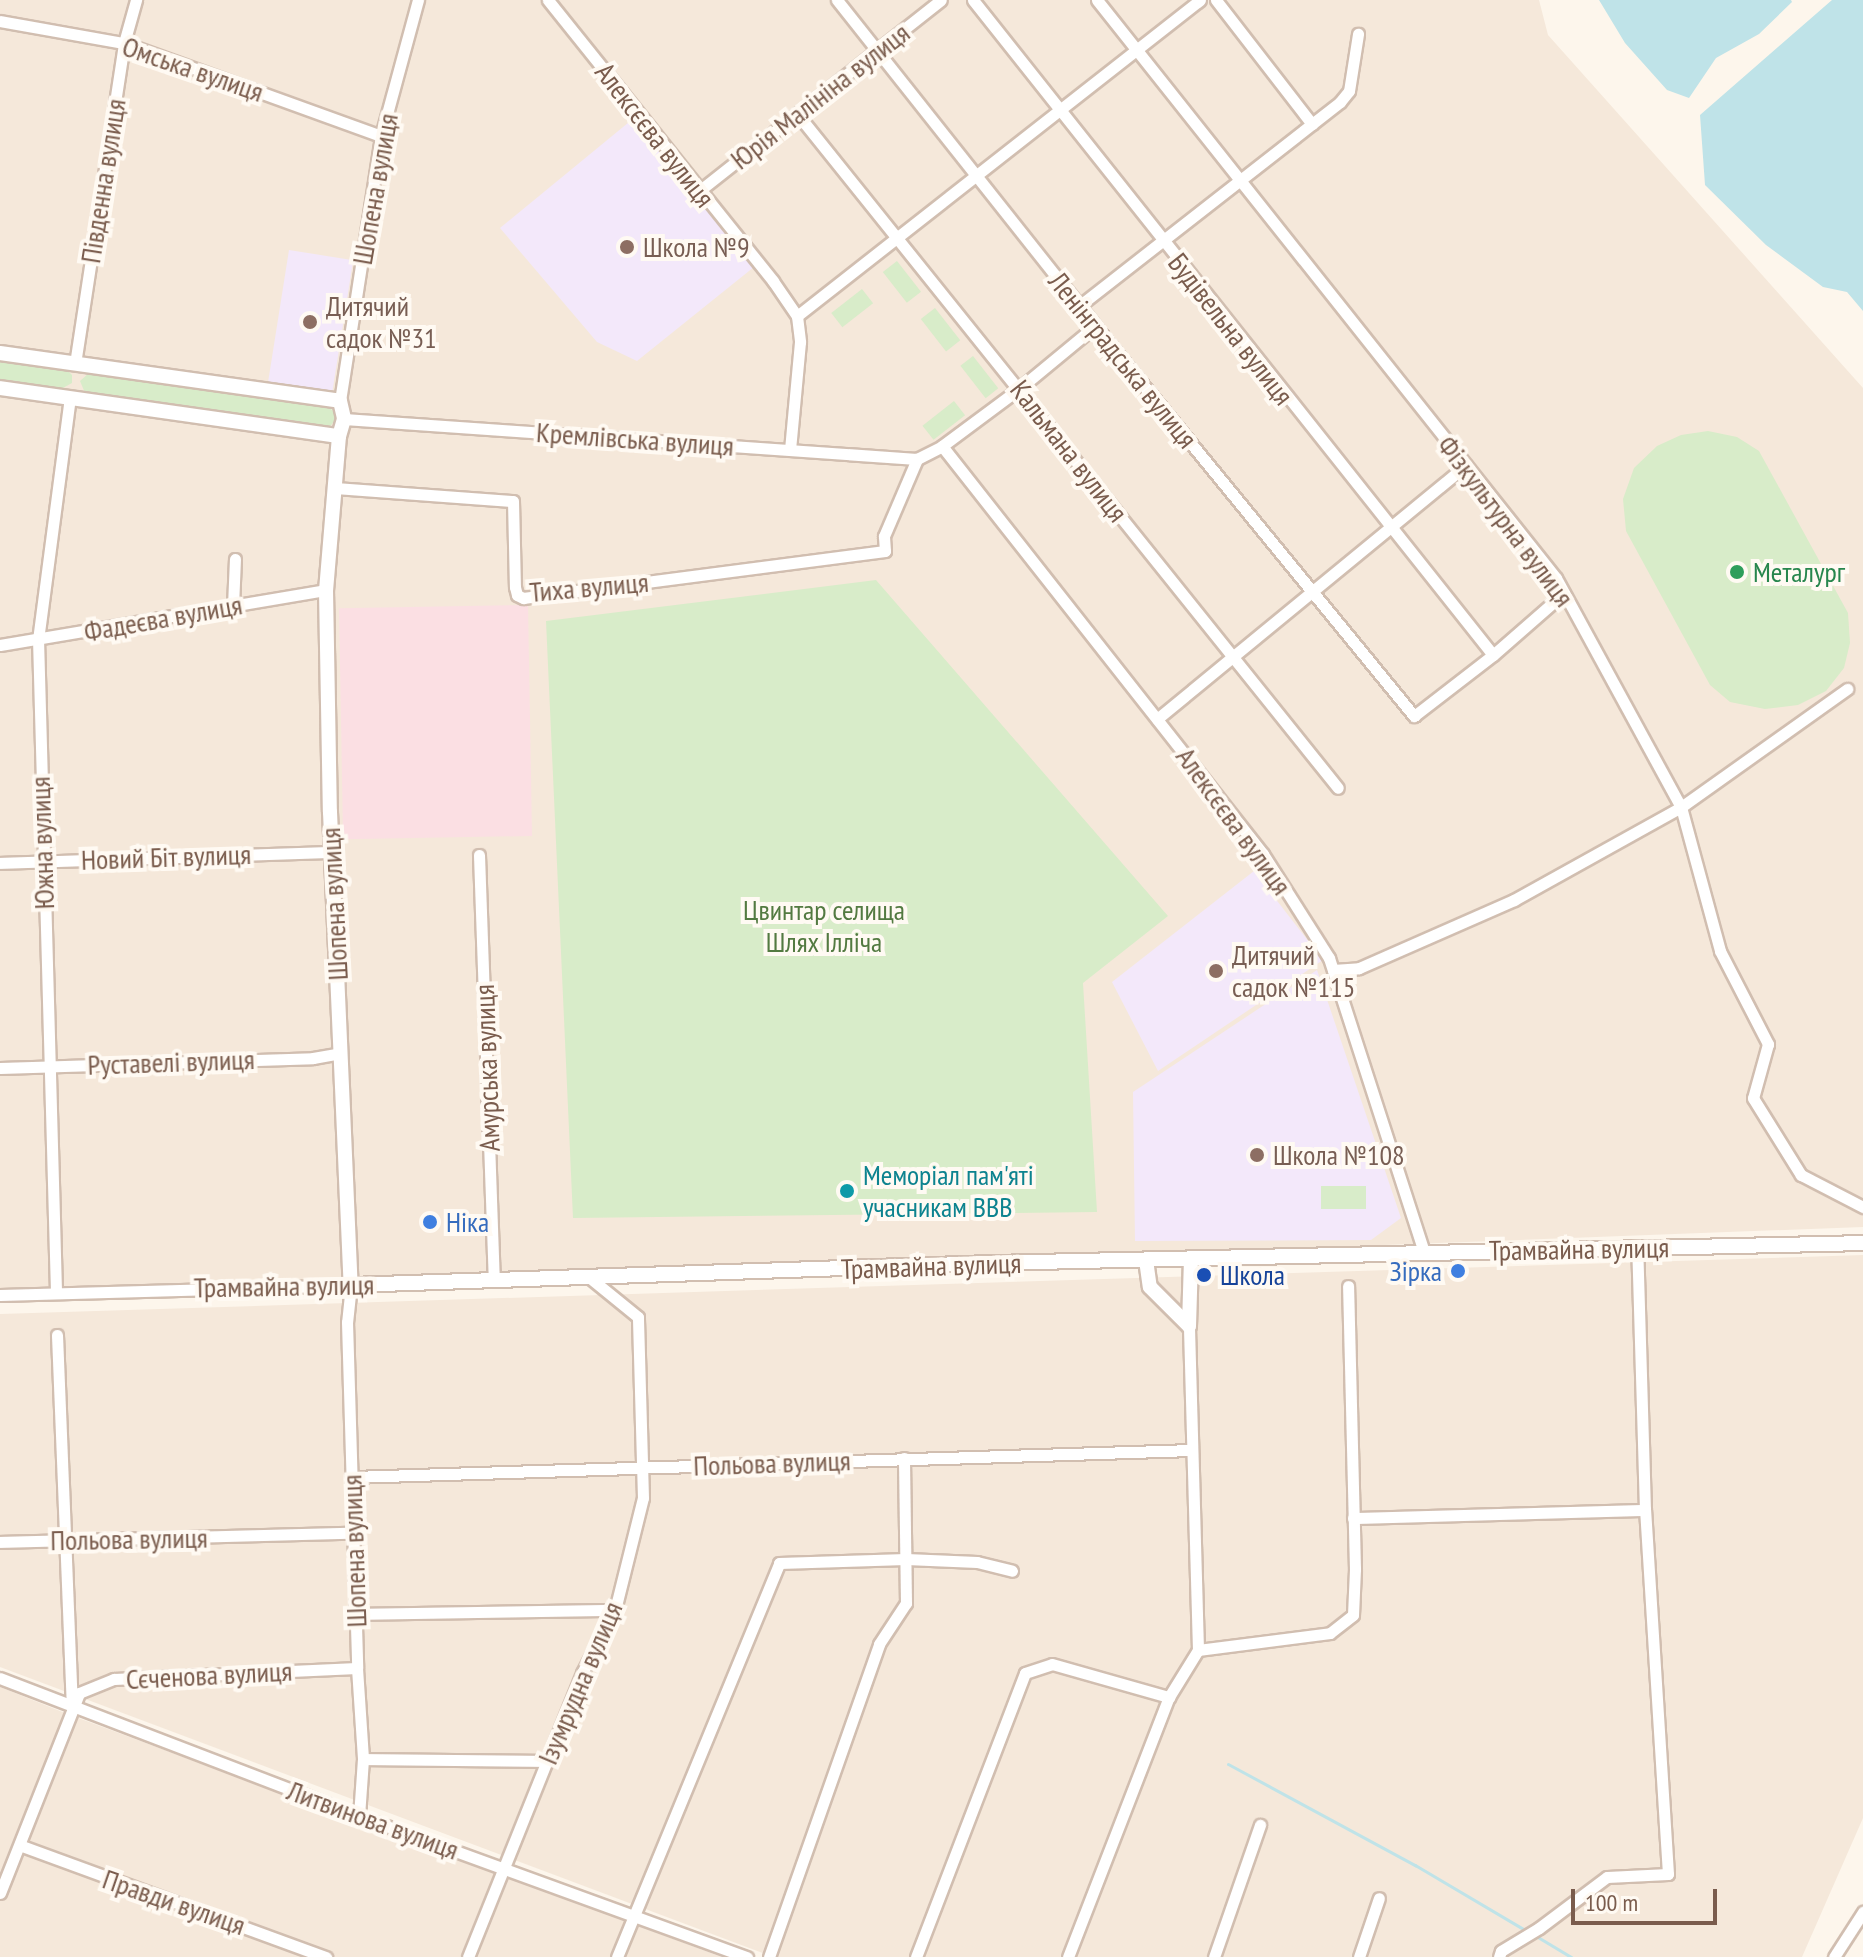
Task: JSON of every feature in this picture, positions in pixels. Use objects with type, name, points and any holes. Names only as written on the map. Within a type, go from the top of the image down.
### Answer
[{"type":"street","name":"Південна вулиця","points":[[75,364],[124,43],[136,0]]},
{"type":"street","name":"Шопена вулиця","points":[[359,1816],[363,1759],[357,1668],[347,1322],[351,1285],[331,852],[326,590],[339,436],[344,419],[340,401],[381,136],[418,0]]},
{"type":"street","name":"Алексєєва вулиця","points":[[548,0],[773,281],[797,316]]},
{"type":"street","name":"Ленінградська вулиця","points":[[837,0],[1095,326],[1414,716],[1493,655]]},
{"type":"street","name":"Юрія Малініна вулиця","points":[[699,191],[799,116],[941,0]]},
{"type":"street","name":"Будівельна вулиця","points":[[973,0],[1493,655]]},
{"type":"street","name":"Фiзкультурна вулиця","points":[[1097,0],[1556,578],[1681,807],[1720,951],[1768,1044],[1753,1098],[1801,1175],[1863,1207]]},
{"type":"street","points":[[790,450],[800,342],[797,316],[1200,0]]},
{"type":"street","points":[[1216,0],[1312,124]]},
{"type":"street","name":"Омська вулиця","points":[[0,21],[124,43],[381,136]]},
{"type":"street","points":[[1079,306],[1312,124],[1349,91],[1358,34]]},
{"type":"street","name":"Кальмана вулиця","points":[[799,116],[1338,788]]},
{"type":"street","points":[[922,457],[942,446],[1020,388],[1095,326]]},
{"type":"street","points":[[0,353],[340,401]]},
{"type":"street","points":[[0,388],[339,436]]},
{"type":"street","name":"Южна вулиця","points":[[56,1291],[38,640],[70,398]]},
{"type":"street","name":"Кремлівська вулиця","points":[[344,419],[922,457]]},
{"type":"street","name":"Алексєєва вулиця","points":[[942,446],[1263,854],[1329,958],[1424,1252]]},
{"type":"street","name":"Тиха вулиця","points":[[334,488],[513,501],[515,587],[523,598],[885,551],[884,536],[922,457]]},
{"type":"street","points":[[1157,719],[1234,659],[1466,465]]},
{"type":"street","points":[[233,606],[235,559]]},
{"type":"street","name":"Фадеєва вулиця","points":[[0,645],[326,590]]},
{"type":"street","points":[[1493,655],[1564,593]]},
{"type":"street","points":[[1333,970],[1359,968],[1514,900],[1681,807],[1847,689]]},
{"type":"street","name":"Новий Біт вулиця","points":[[0,863],[331,852]]},
{"type":"street","name":"Амурська вулиця","points":[[479,855],[494,1280]]},
{"type":"street","name":"Руставелі вулиця","points":[[0,1068],[313,1058],[341,1053]]},
{"type":"street","name":"Трамвайна вулиця","points":[[0,1295],[1191,1258],[1863,1243]]},
{"type":"street","points":[[1499,1957],[1501,1951],[1539,1928],[1607,1877],[1668,1874],[1645,1510],[1637,1247]]},
{"type":"street","points":[[1068,1957],[1169,1697],[1198,1650],[1189,1326],[1191,1258]]},
{"type":"street","points":[[1146,1260],[1150,1287],[1189,1326]]},
{"type":"street","name":"Ізумрудна вулиця","points":[[468,1957],[582,1673],[615,1610],[643,1498],[638,1317],[589,1277]]},
{"type":"street","points":[[1198,1650],[1330,1633],[1353,1615],[1348,1286]]},
{"type":"street","points":[[0,1893],[22,1846],[72,1707],[62,1540],[57,1335]]},
{"type":"street","name":"Польова вулиця","points":[[352,1477],[1192,1450]]},
{"type":"street","points":[[769,1957],[879,1644],[906,1603],[904,1458]]},
{"type":"street","points":[[1353,1518],[1645,1510]]},
{"type":"street","name":"Польова вулиця","points":[[0,1542],[353,1533]]},
{"type":"street","points":[[617,1957],[779,1563],[906,1559],[977,1562],[1012,1571]]},
{"type":"street","points":[[356,1614],[615,1610]]},
{"type":"street","points":[[916,1957],[1025,1673],[1052,1664],[1169,1697]]},
{"type":"street","name":"Сєченова вулиця","points":[[72,1707],[79,1693],[114,1679],[357,1668]]},
{"type":"street","name":"Литвинова вулиця","points":[[0,1678],[359,1816],[747,1957]]},
{"type":"street","points":[[363,1759],[546,1761]]},
{"type":"street","points":[[1214,1957],[1260,1825]]},
{"type":"street","name":"Правди вулиця","points":[[22,1846],[326,1957]]},
{"type":"street","points":[[1359,1957],[1379,1898]]},
{"type":"street","points":[[1834,1957],[1863,1912]]},
{"type":"shaded area","points":[[0,0],[1539,0],[1548,35],[1863,388],[1863,1227],[0,1297]]},
{"type":"shaded area","name":"Школа №9","points":[[634,118],[754,267],[637,361],[597,342],[500,228]]},
{"type":"shaded area","name":"Дитячий садок №31","points":[[289,250],[353,260],[332,394],[268,384]]},
{"type":"shaded area","points":[[528,605],[532,836],[343,839],[339,608]]},
{"type":"shaded area","name":"Дитячий садок №115","points":[[1254,871],[1323,960],[1158,1071],[1112,982]]},
{"type":"shaded area","name":"Школа №108","points":[[1317,970],[1401,1218],[1371,1240],[1135,1241],[1133,1092]]},
{"type":"shaded area","points":[[1863,1255],[1863,1818],[1802,1957],[773,1957],[0,1667],[0,1314]]},
{"type":"shaded area","points":[[0,1687],[65,1713],[722,1957],[0,1957]]},
{"type":"green space","points":[[897,261],[921,292],[907,303],[883,272]]},
{"type":"green space","points":[[862,289],[873,303],[842,327],[831,313]]},
{"type":"green space","points":[[935,308],[960,340],[946,351],[921,319]]},
{"type":"green space","points":[[973,356],[998,388],[986,398],[960,366]]},
{"type":"green space","points":[[0,359],[66,369],[72,375],[72,383],[61,389],[0,380]]},
{"type":"green space","points":[[89,373],[329,407],[335,413],[335,420],[329,428],[85,393],[80,381]]},
{"type":"green space","points":[[954,401],[965,415],[934,440],[922,426]]},
{"type":"green space","name":"Металург","points":[[1708,431],[1737,437],[1759,451],[1848,613],[1850,643],[1844,668],[1826,691],[1798,705],[1765,709],[1730,702],[1710,685],[1626,531],[1623,499],[1634,468],[1657,446],[1681,435]]},
{"type":"green space","name":"Цвинтар селища Шлях Ілліча","points":[[876,580],[1168,916],[1083,983],[1097,1212],[573,1218],[546,621]]},
{"type":"green space","points":[[1321,1186],[1366,1186],[1366,1209],[1321,1209]]},
{"type":"water","points":[[1599,0],[1792,2],[1759,34],[1716,58],[1689,98],[1667,90],[1625,43]]},
{"type":"water","points":[[1832,0],[1863,0],[1863,311],[1847,292],[1823,287],[1766,245],[1705,185],[1700,115]]},
{"type":"waterway","points":[[1228,1764],[1415,1865],[1525,1930]]},
{"type":"waterway","points":[[1536,1936],[1571,1957]]},
{"type":"place","name":"Школа №9","points":[[627,247]]},
{"type":"place","name":"Дитячий садок №31","points":[[310,322]]},
{"type":"place","name":"Металург","points":[[1737,572]]},
{"type":"place","name":"Дитячий садок №115","points":[[1216,971]]},
{"type":"place","name":"Школа №108","points":[[1257,1155]]},
{"type":"place","name":"Меморіал пам'яті учасникам ВВВ","points":[[847,1191]]},
{"type":"place","name":"Ніка","points":[[430,1222]]},
{"type":"place","name":"Зірка","points":[[1458,1271]]},
{"type":"place","name":"Школа","points":[[1204,1275]]}]
